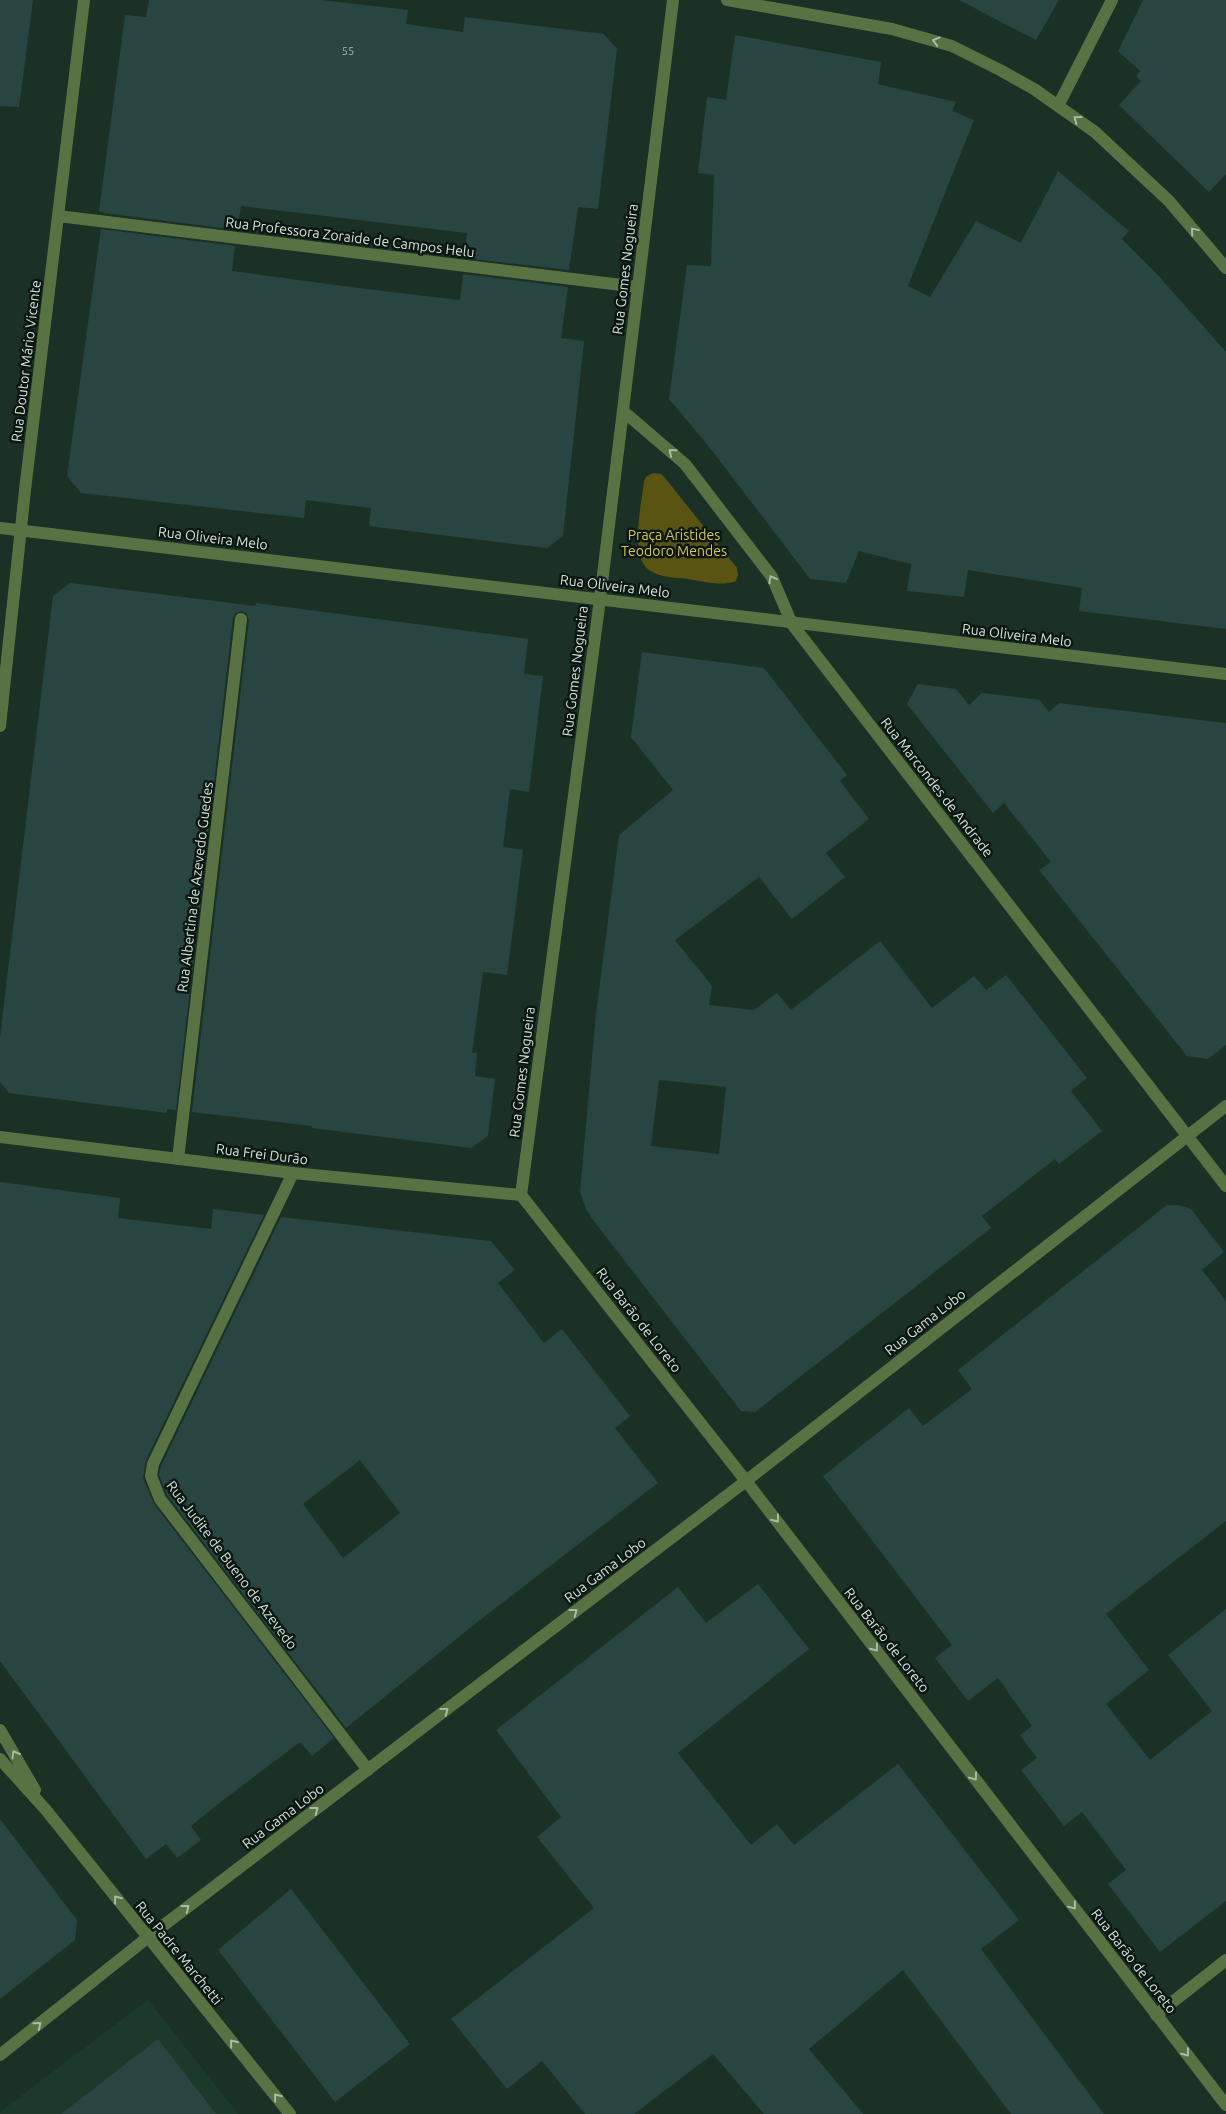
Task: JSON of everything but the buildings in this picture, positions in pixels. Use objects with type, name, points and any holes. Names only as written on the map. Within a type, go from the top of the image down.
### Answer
[{"type":"street","name":"Rua Doutor Mário Vicente","points":[[0,726],[21,530],[84,0]]},
{"type":"street","name":"Rua Gomes Nogueira","points":[[521,1196],[600,599],[673,0]]},
{"type":"street","points":[[727,0],[892,29],[952,46],[1000,70],[1034,89],[1096,132],[1169,201],[1226,268]]},
{"type":"street","points":[[1058,106],[1112,0]]},
{"type":"street","name":"Rua Professora Zoraide de Campos Helu","points":[[58,216],[638,287]]},
{"type":"street","name":"Rua Marcondes de Andrade","points":[[623,412],[685,464],[772,577],[792,624],[1226,1186]]},
{"type":"street","name":"Rua Oliveira Melo","points":[[0,528],[600,599],[792,624],[1226,674]]},
{"type":"street","name":"Rua Albertina de Azevedo Guedes","points":[[178,1159],[241,619]]},
{"type":"street","name":"Rua Gama Lobo","points":[[0,2055],[147,1938],[746,1480],[1226,1106]]},
{"type":"street","name":"Rua Frei Durão","points":[[0,1137],[293,1173],[521,1196]]},
{"type":"street","name":"Rua Judite de Bueno de Azevedo","points":[[293,1173],[152,1464],[151,1476],[160,1499],[368,1770]]},
{"type":"street","name":"Rua Barão de Loreto","points":[[521,1196],[746,1480],[1226,2105]]},
{"type":"street","name":"Rua Padre Marchetti","points":[[0,1730],[46,1810]]},
{"type":"street","name":"Rua Padre Marchetti","points":[[0,1759],[46,1810],[290,2114]]},
{"type":"street","points":[[1156,2014],[1226,1960]]},
{"type":"shaded area","points":[[148,2000],[238,2114],[0,2114],[0,2112]]},
{"type":"green space","name":"Praça Aristides Teodoro Mendes","points":[[653,473],[661,474],[665,478],[737,568],[738,575],[736,581],[718,584],[662,576],[653,573],[643,563],[638,541],[639,515],[644,481],[646,477]]}]
